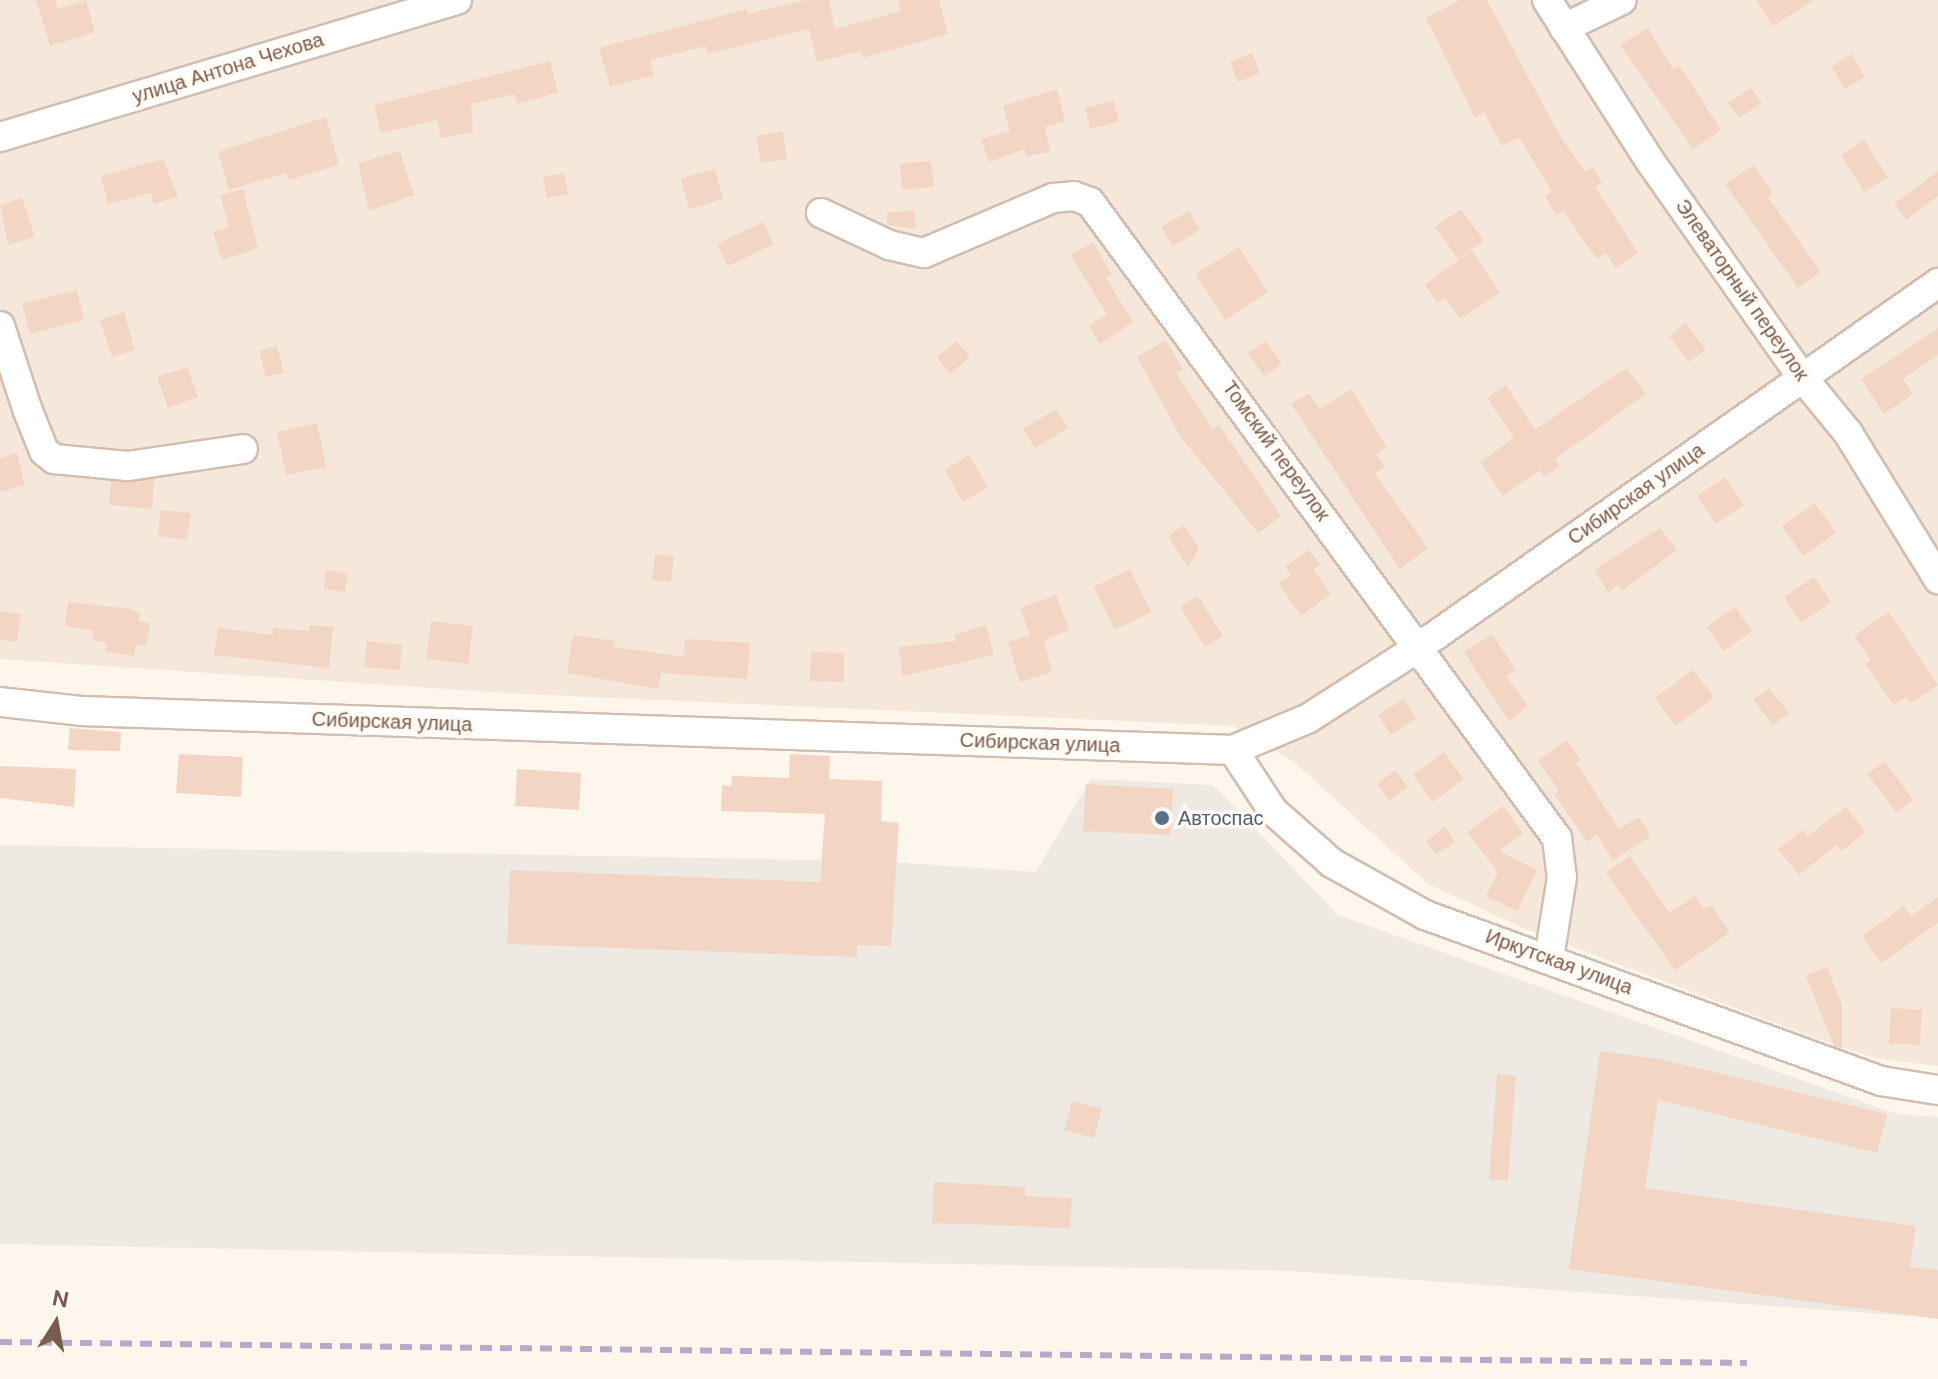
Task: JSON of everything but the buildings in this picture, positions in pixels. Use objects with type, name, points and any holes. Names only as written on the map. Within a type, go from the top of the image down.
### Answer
[{"type":"street","name":"улица Антона Чехова","points":[[0,137],[457,0]]},
{"type":"street","name":"Элеваторный переулок","points":[[1547,0],[1802,377],[1848,433],[1938,579]]},
{"type":"street","points":[[1564,28],[1622,0]]},
{"type":"street","name":"Томский переулок","points":[[821,213],[889,245],[924,253],[1053,198],[1074,196],[1090,202],[1557,838],[1562,877],[1549,958]]},
{"type":"street","name":"Сибирская улица","points":[[0,702],[81,711],[1233,750],[1309,718],[1419,647],[1938,283]]},
{"type":"street","points":[[0,326],[44,451],[54,459],[128,466],[243,449]]},
{"type":"street","name":"Иркутская улица","points":[[1233,750],[1273,811],[1332,863],[1425,915],[1881,1081],[1938,1090]]},
{"type":"shaded area","points":[[0,0],[1938,0],[1938,1066],[1878,1059],[1815,1038],[1525,929],[1428,884],[1293,761],[1234,726],[523,694],[0,659]]},
{"type":"shaded area","points":[[1091,779],[1213,785],[1338,915],[1897,1114],[1938,1117],[1938,1318],[1290,1271],[0,1244],[0,845],[877,861],[1036,872]]},
{"type":"railway","points":[[0,1342],[1747,1363]]},
{"type":"place","name":"Автоспас","points":[[1162,818]]}]
